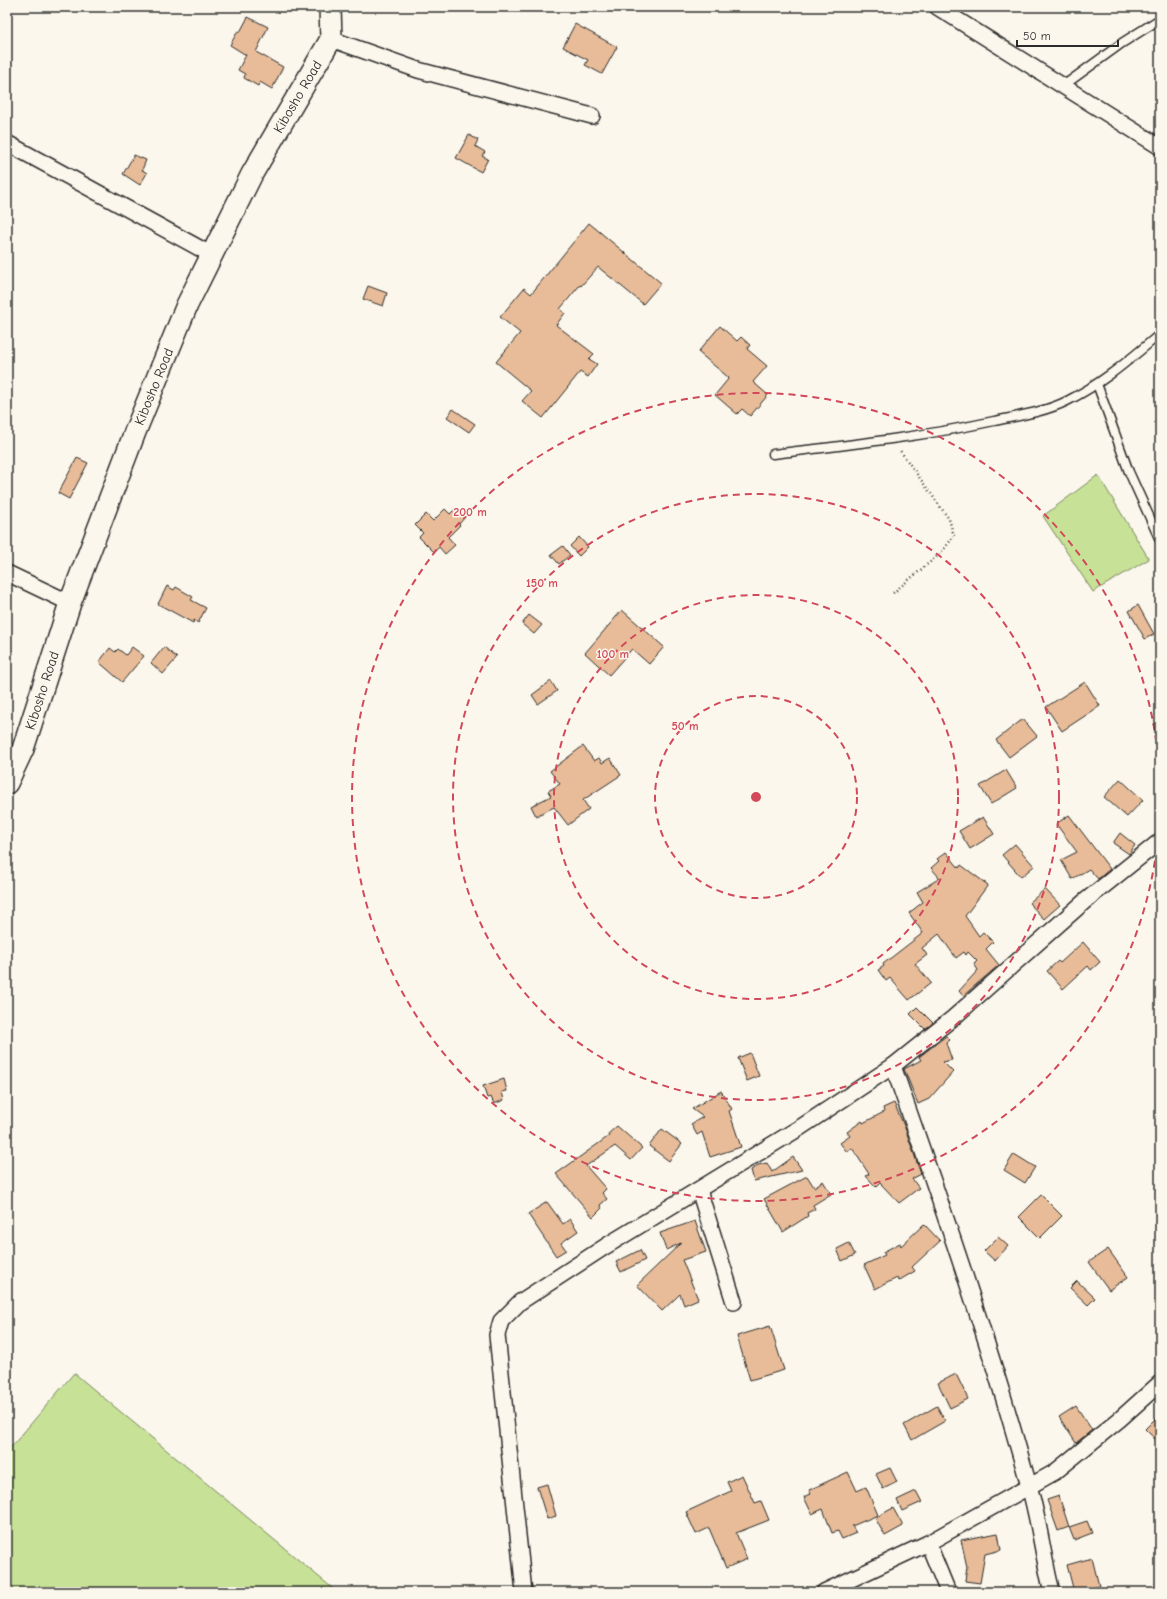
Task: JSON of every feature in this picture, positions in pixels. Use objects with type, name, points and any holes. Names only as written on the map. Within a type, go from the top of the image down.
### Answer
[{"type":"main road","points":[[330,7],[331,40]]},
{"type":"main road","name":"Kibosho Road","points":[[7,784],[23,748],[70,603],[135,432],[188,306],[252,174],[331,40]]},
{"type":"street","points":[[937,7],[1160,147]]},
{"type":"street","points":[[331,40],[418,70],[592,116]]},
{"type":"street","points":[[7,143],[212,255]]},
{"type":"street","points":[[7,573],[70,603]]},
{"type":"street","points":[[524,1592],[497,1335],[500,1321],[520,1302],[606,1246],[801,1127],[893,1066],[953,1018],[1085,901],[1160,841]]},
{"type":"street","points":[[893,1066],[955,1242],[1030,1488],[1052,1592]]},
{"type":"street","points":[[699,1190],[734,1302]]},
{"type":"street","points":[[824,1592],[928,1543],[1030,1488],[1055,1472],[1085,1449],[1160,1383]]},
{"type":"street","points":[[928,1543],[948,1592]]},
{"type":"lane","points":[[1063,86],[1122,43],[1160,19]]},
{"type":"lane","points":[[773,454],[892,440],[961,428],[1034,412],[1066,402],[1108,378],[1160,334]]},
{"type":"lane","points":[[1097,384],[1129,472],[1160,540]]},
{"type":"path","points":[[892,440],[949,520],[954,536],[941,553],[893,593]]},
{"type":"green space","points":[[1098,475],[1149,559],[1093,592],[1043,516]]},
{"type":"green space","points":[[74,1373],[337,1592],[7,1592],[7,1452]]},
{"type":"building","points":[[248,17],[268,27],[256,52],[283,67],[272,89],[260,82],[258,86],[244,78],[245,74],[238,70],[246,55],[230,45],[238,31],[240,32]]},
{"type":"building","points":[[575,24],[617,47],[602,74],[585,65],[588,60],[563,47]]},
{"type":"building","points":[[469,135],[478,140],[475,146],[485,152],[482,156],[488,159],[481,172],[456,158]]},
{"type":"building","points":[[134,155],[146,160],[142,170],[147,173],[140,185],[123,174]]},
{"type":"building","points":[[589,223],[661,283],[643,304],[598,267],[581,286],[580,285],[560,309],[565,313],[556,325],[594,354],[589,359],[597,364],[588,377],[580,372],[543,418],[522,401],[531,391],[496,362],[520,333],[500,317],[524,288],[531,294]]},
{"type":"building","points":[[368,286],[387,293],[383,306],[363,299]]},
{"type":"building","points":[[720,326],[737,341],[741,337],[750,345],[747,349],[767,366],[753,382],[768,395],[750,416],[742,409],[737,414],[715,395],[729,378],[698,352]]},
{"type":"building","points":[[453,409],[475,424],[469,432],[447,417]]},
{"type":"building","points":[[77,458],[88,463],[69,499],[58,493]]},
{"type":"building","points":[[456,508],[465,517],[459,524],[460,525],[448,537],[455,545],[445,554],[439,547],[434,552],[419,537],[423,533],[415,525],[426,514],[433,521],[445,509],[450,514]]},
{"type":"building","points":[[579,537],[588,547],[579,556],[570,546]]},
{"type":"building","points":[[563,546],[570,555],[559,564],[551,555]]},
{"type":"building","points":[[167,586],[174,590],[176,587],[193,597],[191,600],[206,608],[198,623],[194,620],[193,623],[158,604]]},
{"type":"building","points":[[1138,605],[1154,634],[1145,639],[1129,611]]},
{"type":"building","points":[[622,610],[664,647],[649,664],[632,649],[609,675],[585,653]]},
{"type":"building","points":[[529,615],[542,625],[534,634],[522,624]]},
{"type":"building","points":[[132,647],[144,656],[122,682],[99,662],[110,648],[115,652],[118,649],[126,655]]},
{"type":"building","points":[[164,647],[177,658],[163,674],[151,663]]},
{"type":"building","points":[[551,681],[557,691],[538,704],[532,695]]},
{"type":"building","points":[[1085,682],[1100,706],[1062,731],[1046,707]]},
{"type":"building","points":[[1023,719],[1037,736],[1009,757],[996,740]]},
{"type":"building","points":[[583,746],[594,761],[599,758],[602,763],[610,758],[621,775],[583,800],[589,809],[568,825],[554,807],[536,816],[531,806],[551,796],[548,791],[560,784],[550,771]]},
{"type":"building","points":[[1006,770],[1017,788],[991,804],[980,786]]},
{"type":"building","points":[[1120,779],[1143,800],[1127,817],[1104,797]]},
{"type":"building","points":[[1069,815],[1110,869],[1098,879],[1089,869],[1072,879],[1061,860],[1077,852],[1056,824]]},
{"type":"building","points":[[983,817],[994,834],[970,849],[959,831]]},
{"type":"building","points":[[1120,833],[1135,845],[1129,854],[1113,843]]},
{"type":"building","points":[[1015,844],[1034,866],[1021,877],[1002,855]]},
{"type":"building","points":[[946,852],[959,868],[961,865],[988,885],[965,916],[979,936],[983,932],[993,942],[986,949],[999,965],[963,996],[959,991],[978,970],[974,964],[977,961],[968,952],[966,955],[964,952],[956,958],[939,934],[922,948],[927,955],[915,964],[931,983],[909,1000],[890,978],[886,981],[878,970],[884,966],[883,964],[923,933],[909,913],[923,902],[917,892],[940,878],[931,868],[939,861],[937,859]]},
{"type":"building","points":[[1045,889],[1060,905],[1044,919],[1029,903]]},
{"type":"building","points":[[1083,942],[1100,962],[1091,970],[1088,966],[1063,989],[1047,971],[1058,961],[1060,963]]},
{"type":"building","points":[[917,1007],[933,1023],[925,1029],[910,1014]]},
{"type":"building","points":[[946,1036],[950,1040],[946,1043],[952,1060],[943,1062],[953,1072],[929,1099],[918,1104],[904,1069],[921,1060],[919,1057]]},
{"type":"building","points":[[750,1053],[759,1076],[747,1081],[738,1058]]},
{"type":"building","points":[[504,1079],[507,1091],[502,1092],[504,1100],[494,1104],[491,1097],[487,1098],[483,1086]]},
{"type":"building","points":[[721,1091],[732,1109],[729,1111],[741,1147],[710,1157],[702,1132],[697,1135],[691,1124],[703,1117],[692,1109]]},
{"type":"building","points":[[894,1103],[905,1128],[921,1174],[912,1179],[919,1188],[899,1203],[880,1183],[876,1187],[866,1176],[869,1174],[852,1148],[847,1152],[840,1143],[850,1136],[847,1132],[862,1121],[863,1123],[884,1112],[883,1108]]},
{"type":"building","points":[[617,1126],[642,1148],[631,1160],[615,1146],[586,1166],[606,1189],[602,1193],[607,1199],[600,1205],[602,1208],[593,1217],[556,1174],[609,1136],[608,1134]]},
{"type":"building","points":[[662,1129],[682,1144],[669,1161],[649,1146]]},
{"type":"building","points":[[1014,1154],[1035,1167],[1025,1183],[1004,1170]]},
{"type":"building","points":[[793,1157],[802,1170],[754,1181],[751,1170],[758,1165],[767,1163],[772,1172]]},
{"type":"building","points":[[807,1176],[814,1187],[823,1181],[831,1194],[813,1205],[815,1209],[807,1213],[808,1216],[783,1232],[764,1199]]},
{"type":"building","points":[[1041,1195],[1062,1216],[1040,1238],[1019,1217]]},
{"type":"building","points":[[547,1202],[563,1224],[570,1219],[578,1231],[561,1243],[566,1250],[556,1256],[528,1214]]},
{"type":"building","points":[[695,1221],[706,1252],[682,1260],[698,1299],[684,1305],[680,1294],[662,1311],[637,1285],[681,1243],[666,1250],[660,1233]]},
{"type":"building","points":[[924,1224],[940,1241],[912,1267],[915,1271],[898,1281],[897,1278],[875,1289],[864,1265],[885,1255],[883,1252],[900,1243],[901,1246]]},
{"type":"building","points":[[998,1237],[1008,1246],[995,1261],[984,1251]]},
{"type":"building","points":[[849,1243],[855,1255],[842,1261],[837,1249]]},
{"type":"building","points":[[1108,1249],[1128,1277],[1109,1290],[1089,1262]]},
{"type":"building","points":[[640,1250],[645,1260],[621,1272],[616,1262]]},
{"type":"building","points":[[1077,1281],[1095,1298],[1088,1305],[1070,1288]]},
{"type":"building","points":[[770,1326],[784,1370],[750,1380],[737,1336]]},
{"type":"building","points":[[956,1374],[968,1399],[950,1408],[938,1383]]},
{"type":"building","points":[[937,1406],[945,1421],[912,1440],[904,1425]]},
{"type":"building","points":[[1076,1406],[1092,1430],[1076,1443],[1059,1417]]},
{"type":"building","points":[[1160,1414],[1160,1444],[1145,1429]]},
{"type":"building","points":[[890,1468],[897,1482],[883,1489],[876,1474]]},
{"type":"building","points":[[848,1472],[857,1491],[866,1487],[878,1515],[852,1526],[856,1533],[842,1539],[838,1531],[832,1533],[823,1509],[812,1514],[804,1497],[811,1494],[809,1490]]},
{"type":"building","points":[[742,1475],[755,1503],[761,1501],[769,1520],[736,1533],[747,1559],[726,1568],[709,1528],[696,1534],[686,1512],[731,1491],[727,1482]]},
{"type":"building","points":[[547,1484],[556,1516],[547,1519],[537,1487]]},
{"type":"building","points":[[916,1491],[922,1502],[902,1511],[897,1500]]},
{"type":"building","points":[[1059,1496],[1069,1527],[1058,1531],[1047,1500]]},
{"type":"building","points":[[893,1508],[903,1526],[885,1536],[875,1518]]},
{"type":"building","points":[[1087,1521],[1092,1533],[1074,1540],[1069,1527]]},
{"type":"building","points":[[998,1533],[1001,1550],[985,1554],[980,1583],[965,1581],[967,1567],[961,1540]]},
{"type":"building","points":[[1092,1558],[1099,1586],[1074,1592],[1067,1565]]}]
